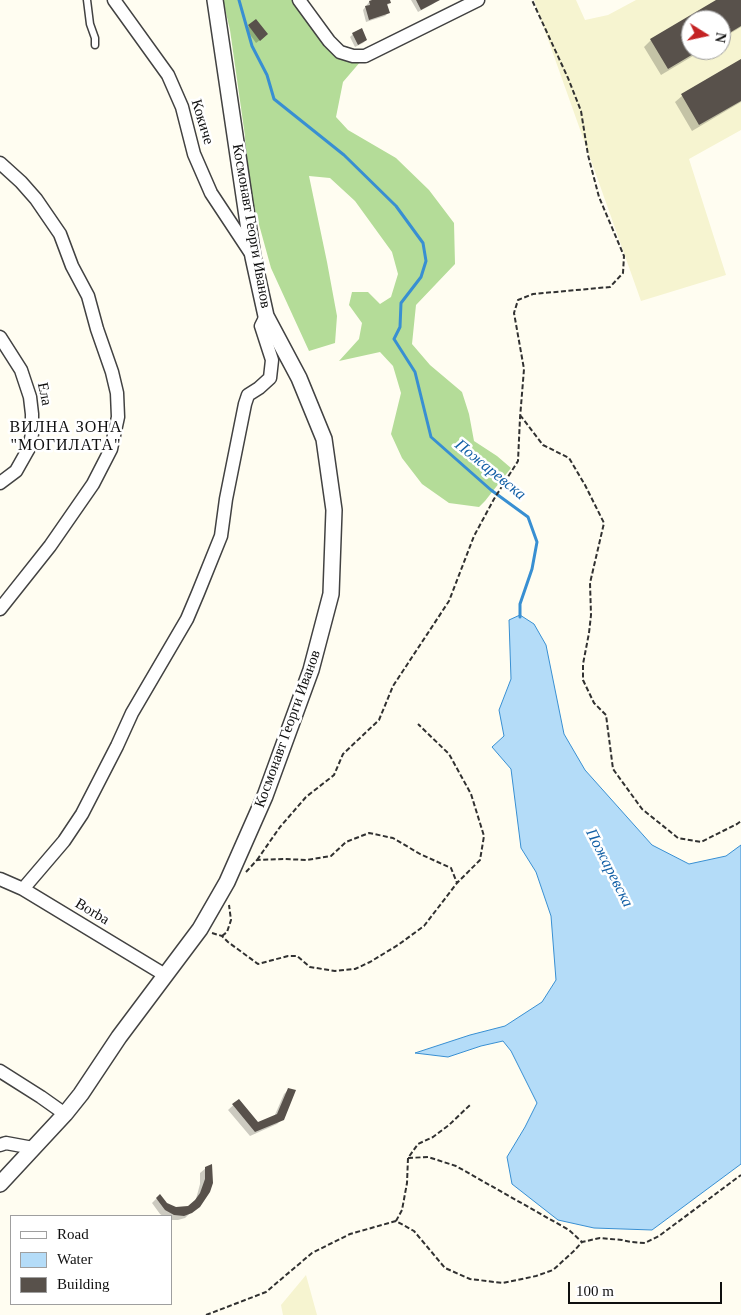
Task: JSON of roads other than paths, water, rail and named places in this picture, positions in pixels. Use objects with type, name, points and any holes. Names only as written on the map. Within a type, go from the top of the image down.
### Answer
[{"type":"street","name":"Кокиче","points":[[114,0],[168,75],[182,107],[194,154],[211,193],[253,257]]},
{"type":"street","name":"Космонавт Георги Иванов","points":[[0,1184],[81,1094],[119,1037],[200,929],[227,882],[265,796],[312,670],[330,594],[334,510],[324,439],[299,378],[266,316],[253,257],[215,0]]},
{"type":"street","points":[[299,0],[329,41],[340,52],[353,56],[365,56],[478,0]]},
{"type":"street","points":[[0,163],[21,182],[60,234],[72,266],[88,296],[112,372],[117,393],[118,417],[110,449],[93,484],[50,546],[0,609]]},
{"type":"street","points":[[23,889],[64,841],[82,814],[132,713],[187,619],[221,536],[226,499],[248,395],[270,378],[272,360],[260,326],[266,316]]},
{"type":"street","name":"Ела","points":[[0,337],[21,370],[30,397],[32,414],[32,434],[29,448],[16,471],[0,483]]},
{"type":"street","name":"Borba","points":[[0,878],[23,889],[165,975]]},
{"type":"street","points":[[0,1071],[65,1114]]},
{"type":"street","points":[[0,1145],[6,1143],[33,1148]]},
{"type":"lane","points":[[87,0],[95,45]]},
{"type":"water","points":[[520,615],[534,624],[546,645],[564,734],[585,770],[652,845],[689,864],[726,856],[741,845],[741,1164],[652,1230],[594,1228],[558,1220],[512,1184],[507,1157],[537,1103],[511,1051],[503,1041],[448,1057],[415,1053],[505,1026],[542,1002],[556,980],[551,916],[536,872],[521,848],[511,769],[492,747],[504,736],[499,710],[511,679],[509,620]]},
{"type":"waterway","name":"Пожаревска","points":[[239,0],[252,46],[267,75],[274,99],[344,155],[396,206],[423,243],[426,261],[421,277],[401,303],[400,327],[394,339],[415,372],[431,437],[491,490],[528,517],[537,542],[532,569],[520,604],[520,617]]},
{"type":"district","name":"ВИЛНА ЗОНА \"МОГИЛАТА\"","points":[[66,437]]}]
